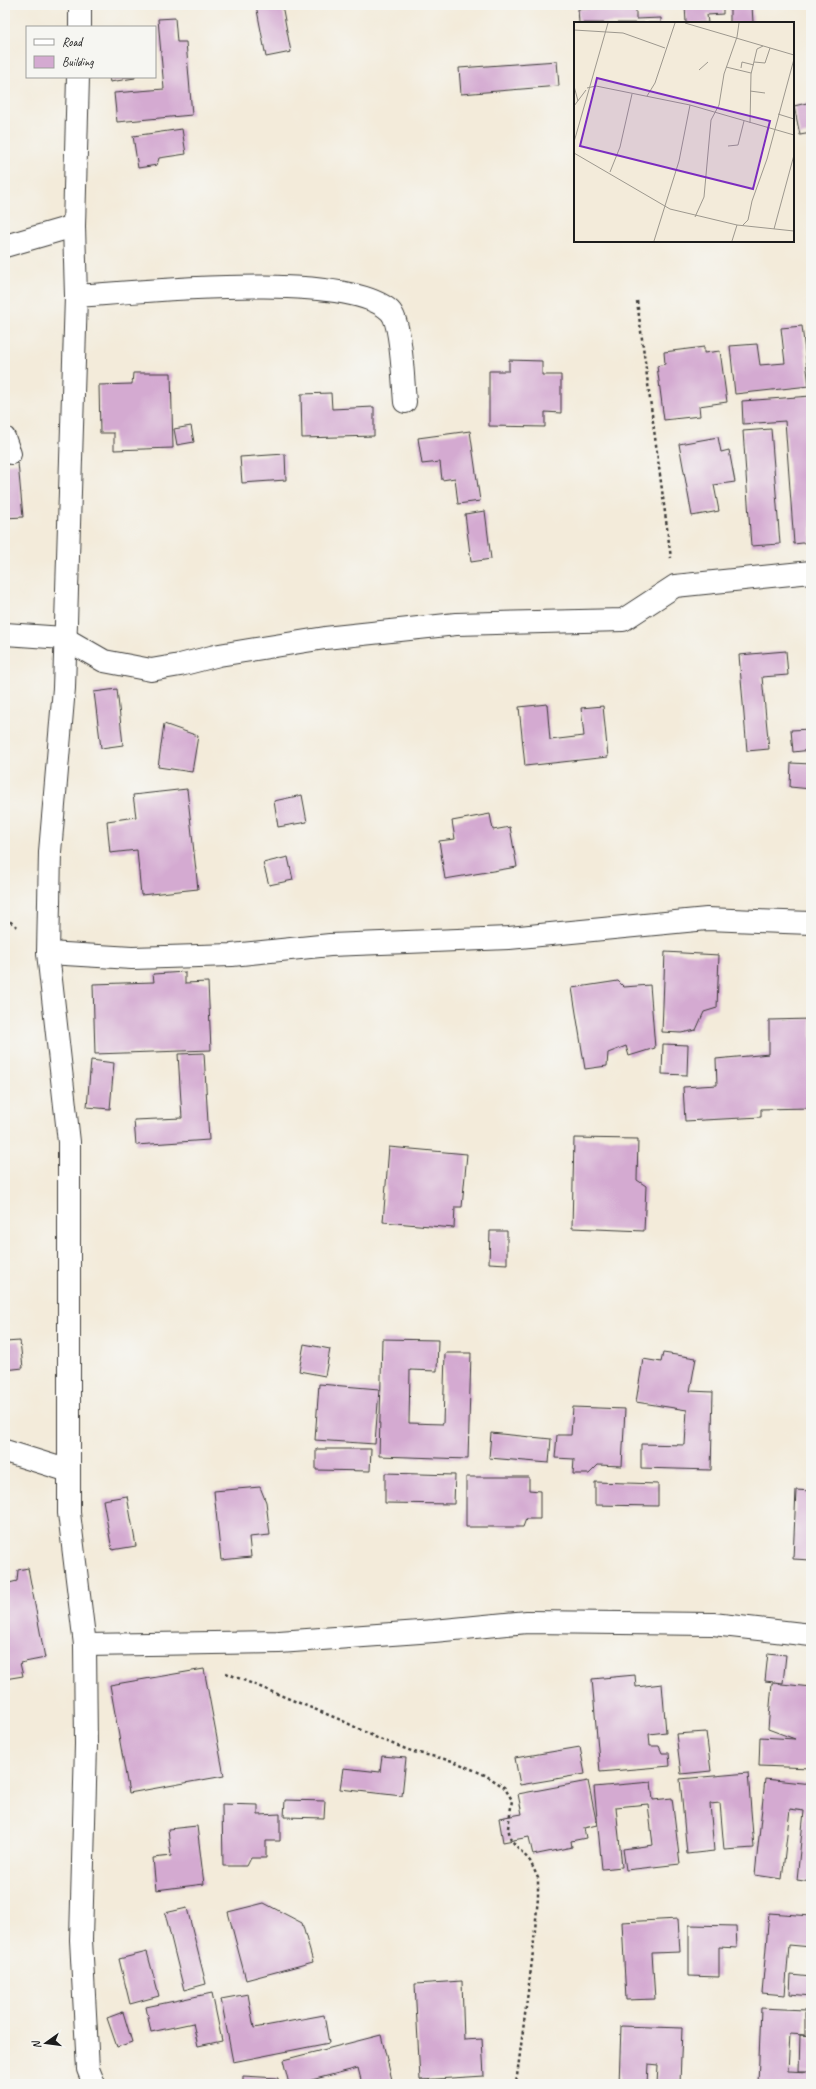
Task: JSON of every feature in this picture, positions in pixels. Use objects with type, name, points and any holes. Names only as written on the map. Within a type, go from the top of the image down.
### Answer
[{"type":"street","points":[[80,5],[80,26]]},
{"type":"street","points":[[78,78],[74,226],[76,296],[64,638],[64,688],[50,852],[48,953],[69,1142],[69,1513],[85,1645],[86,1744],[81,1940],[88,2069],[94,2084]]},
{"type":"street","points":[[5,246],[74,226]]},
{"type":"street","points":[[76,296],[223,287],[313,288],[365,297],[377,302],[391,312],[398,328],[405,402]]},
{"type":"street","points":[[5,634],[64,638],[104,661],[151,670],[180,665],[219,655],[325,638],[456,624],[623,620],[675,586],[811,572]]},
{"type":"street","points":[[48,953],[132,958],[232,955],[330,946],[509,938],[707,919],[811,923]]},
{"type":"street","points":[[5,1451],[69,1471]]},
{"type":"street","points":[[85,1645],[278,1642],[434,1631],[527,1622],[713,1624],[811,1635]]},
{"type":"path","points":[[637,301],[675,586]]},
{"type":"path","points":[[221,1671],[327,1714],[377,1738],[414,1752],[453,1761],[484,1775],[504,1787],[512,1800],[508,1828],[511,1840],[530,1861],[538,1878],[538,1898],[532,1961],[516,2084]]},
{"type":"building","points":[[256,5],[282,5],[291,52],[266,57]]},
{"type":"building","points":[[685,5],[723,5],[723,14],[707,15],[708,22],[686,22]]},
{"type":"building","points":[[730,5],[752,5],[753,22],[730,22]]},
{"type":"building","points":[[636,7],[636,19],[661,18],[661,22],[579,22],[578,9]]},
{"type":"building","points":[[175,18],[177,42],[186,42],[192,115],[117,122],[114,93],[164,89],[158,19]]},
{"type":"building","points":[[557,61],[559,86],[461,94],[459,68]]},
{"type":"building","points":[[109,78],[135,78],[110,82]]},
{"type":"building","points":[[811,102],[811,133],[800,135],[794,106]]},
{"type":"building","points":[[182,129],[186,154],[159,158],[157,165],[138,168],[133,136]]},
{"type":"building","points":[[802,326],[809,386],[735,394],[730,346],[757,344],[760,365],[785,363],[781,328]]},
{"type":"building","points":[[704,347],[704,353],[720,351],[727,402],[699,406],[700,416],[664,420],[657,366],[665,364],[664,352]]},
{"type":"building","points":[[509,360],[542,361],[542,375],[561,375],[561,413],[545,412],[545,427],[489,426],[489,371],[509,371]]},
{"type":"building","points":[[133,373],[171,373],[173,448],[114,450],[114,433],[100,433],[99,385],[132,384]]},
{"type":"building","points":[[331,393],[332,409],[374,407],[374,436],[302,438],[301,394]]},
{"type":"building","points":[[811,396],[811,542],[794,544],[785,421],[743,424],[742,401]]},
{"type":"building","points":[[191,426],[194,442],[177,445],[174,429]]},
{"type":"building","points":[[771,429],[780,544],[751,546],[743,431]]},
{"type":"building","points":[[470,431],[480,501],[458,504],[455,478],[442,480],[440,462],[422,464],[418,438]]},
{"type":"building","points":[[718,437],[721,452],[729,450],[735,482],[714,485],[719,511],[692,516],[679,444]]},
{"type":"building","points":[[285,454],[286,480],[242,483],[240,457]]},
{"type":"building","points":[[18,463],[23,517],[5,518],[5,464]]},
{"type":"building","points":[[485,511],[491,559],[471,562],[465,514]]},
{"type":"building","points":[[786,651],[788,675],[762,677],[769,749],[747,751],[739,655]]},
{"type":"building","points":[[117,689],[123,745],[101,748],[94,692]]},
{"type":"building","points":[[547,704],[550,740],[584,736],[581,708],[603,706],[608,757],[525,766],[519,707]]},
{"type":"building","points":[[164,724],[198,736],[192,772],[158,767]]},
{"type":"building","points":[[811,729],[811,750],[793,752],[791,730]]},
{"type":"building","points":[[791,763],[811,764],[811,789],[790,787]]},
{"type":"building","points":[[187,789],[198,889],[141,895],[137,850],[110,853],[107,821],[136,817],[133,795]]},
{"type":"building","points":[[302,795],[307,822],[278,827],[274,801]]},
{"type":"building","points":[[490,814],[493,830],[510,827],[517,867],[445,879],[439,841],[455,839],[452,821]]},
{"type":"building","points":[[288,857],[293,880],[269,885],[263,863]]},
{"type":"building","points":[[665,952],[719,955],[717,1008],[704,1012],[696,1030],[681,1033],[662,1032]]},
{"type":"building","points":[[185,972],[185,983],[208,982],[211,1050],[95,1054],[93,984],[154,982],[153,974]]},
{"type":"building","points":[[618,981],[624,987],[650,985],[655,1048],[629,1056],[626,1046],[608,1053],[607,1066],[585,1069],[572,988]]},
{"type":"building","points":[[811,1019],[811,1108],[761,1109],[761,1117],[685,1121],[683,1087],[717,1085],[716,1059],[769,1054],[769,1020]]},
{"type":"building","points":[[663,1044],[688,1045],[687,1075],[662,1074]]},
{"type":"building","points":[[204,1053],[209,1140],[136,1145],[134,1120],[182,1118],[178,1054]]},
{"type":"building","points":[[91,1060],[114,1063],[110,1109],[87,1107]]},
{"type":"building","points":[[574,1138],[638,1139],[637,1180],[646,1186],[644,1231],[572,1228]]},
{"type":"building","points":[[389,1147],[467,1154],[462,1207],[455,1207],[454,1228],[383,1222]]},
{"type":"building","points":[[490,1231],[507,1231],[507,1264],[489,1263]]},
{"type":"building","points":[[382,1339],[438,1340],[437,1371],[410,1370],[409,1423],[443,1424],[445,1353],[471,1353],[468,1459],[379,1456]]},
{"type":"building","points":[[20,1341],[23,1368],[5,1370],[5,1342]]},
{"type":"building","points":[[304,1344],[330,1349],[325,1376],[299,1371]]},
{"type":"building","points":[[663,1353],[696,1358],[690,1391],[713,1392],[711,1470],[641,1468],[641,1444],[685,1445],[687,1410],[636,1402],[643,1359],[661,1362]]},
{"type":"building","points":[[319,1384],[379,1389],[375,1444],[315,1440]]},
{"type":"building","points":[[573,1407],[625,1409],[622,1466],[598,1465],[589,1474],[573,1474],[574,1459],[555,1458],[557,1435],[571,1435]]},
{"type":"building","points":[[491,1433],[551,1439],[549,1463],[489,1458]]},
{"type":"building","points":[[316,1449],[371,1449],[370,1471],[316,1470]]},
{"type":"building","points":[[385,1473],[455,1475],[454,1504],[385,1503]]},
{"type":"building","points":[[466,1477],[529,1477],[529,1490],[540,1491],[540,1519],[526,1519],[523,1527],[466,1527]]},
{"type":"building","points":[[595,1482],[658,1484],[658,1506],[595,1505]]},
{"type":"building","points":[[260,1487],[266,1502],[270,1535],[249,1537],[251,1557],[221,1560],[214,1491]]},
{"type":"building","points":[[796,1490],[811,1491],[811,1560],[793,1559]]},
{"type":"building","points":[[127,1496],[136,1546],[112,1550],[103,1500]]},
{"type":"building","points":[[28,1568],[45,1658],[20,1663],[23,1676],[5,1679],[5,1584],[17,1581],[18,1570]]},
{"type":"building","points":[[768,1653],[786,1655],[783,1683],[765,1681]]},
{"type":"building","points":[[204,1669],[224,1776],[129,1793],[110,1685]]},
{"type":"building","points":[[635,1675],[636,1687],[662,1684],[666,1732],[649,1734],[650,1746],[659,1746],[662,1753],[669,1753],[670,1766],[600,1772],[592,1679]]},
{"type":"building","points":[[772,1683],[811,1687],[811,1768],[759,1766],[760,1737],[795,1739],[768,1729]]},
{"type":"building","points":[[706,1732],[711,1771],[681,1774],[676,1734]]},
{"type":"building","points":[[580,1747],[585,1774],[520,1785],[515,1758]]},
{"type":"building","points":[[382,1756],[406,1758],[402,1796],[340,1789],[343,1768],[380,1772]]},
{"type":"building","points":[[748,1773],[754,1848],[724,1850],[720,1803],[710,1804],[714,1851],[687,1854],[680,1779]]},
{"type":"building","points":[[765,1779],[811,1784],[811,1882],[797,1880],[804,1811],[790,1809],[782,1879],[755,1875]]},
{"type":"building","points":[[588,1781],[597,1825],[584,1828],[586,1838],[571,1841],[572,1847],[533,1855],[529,1837],[503,1842],[499,1818],[522,1814],[518,1794]]},
{"type":"building","points":[[651,1782],[653,1800],[672,1798],[680,1864],[626,1870],[623,1849],[653,1845],[648,1804],[616,1807],[622,1867],[602,1869],[594,1787]]},
{"type":"building","points":[[285,1800],[325,1801],[324,1818],[284,1817]]},
{"type":"building","points":[[222,1804],[258,1805],[258,1815],[280,1814],[280,1841],[266,1841],[266,1858],[251,1858],[247,1866],[223,1866]]},
{"type":"building","points":[[197,1826],[204,1884],[156,1890],[153,1858],[171,1856],[168,1829]]},
{"type":"building","points":[[264,1903],[302,1923],[313,1962],[246,1980],[228,1912]]},
{"type":"building","points":[[187,1908],[206,1984],[184,1990],[165,1913]]},
{"type":"building","points":[[769,1913],[811,1916],[811,1947],[789,1945],[785,1995],[762,1993]]},
{"type":"building","points":[[678,1919],[680,1952],[652,1953],[655,1999],[626,2000],[622,1922]]},
{"type":"building","points":[[689,1925],[736,1926],[737,1948],[719,1947],[719,1977],[689,1976]]},
{"type":"building","points":[[147,1952],[159,1996],[130,2004],[119,1959]]},
{"type":"building","points":[[791,1975],[811,1977],[811,1996],[790,1994]]},
{"type":"building","points":[[462,1981],[464,2040],[482,2039],[484,2076],[420,2080],[415,1984]]},
{"type":"building","points":[[212,1993],[222,2041],[198,2046],[193,2023],[151,2032],[146,2007]]},
{"type":"building","points":[[248,1994],[254,2028],[324,2015],[329,2043],[233,2062],[221,1999]]},
{"type":"building","points":[[761,2008],[805,2010],[805,2035],[790,2034],[788,2071],[811,2072],[811,2084],[758,2084]]},
{"type":"building","points":[[123,2012],[132,2042],[117,2047],[107,2018]]},
{"type":"building","points":[[621,2026],[682,2028],[680,2084],[657,2084],[658,2065],[648,2064],[647,2084],[619,2084]]},
{"type":"building","points":[[381,2035],[393,2084],[362,2084],[358,2068],[296,2084],[289,2084],[283,2060]]},
{"type":"building","points":[[800,2035],[811,2036],[811,2071],[799,2071]]},
{"type":"building","points":[[243,2076],[278,2078],[278,2084],[243,2084]]}]
